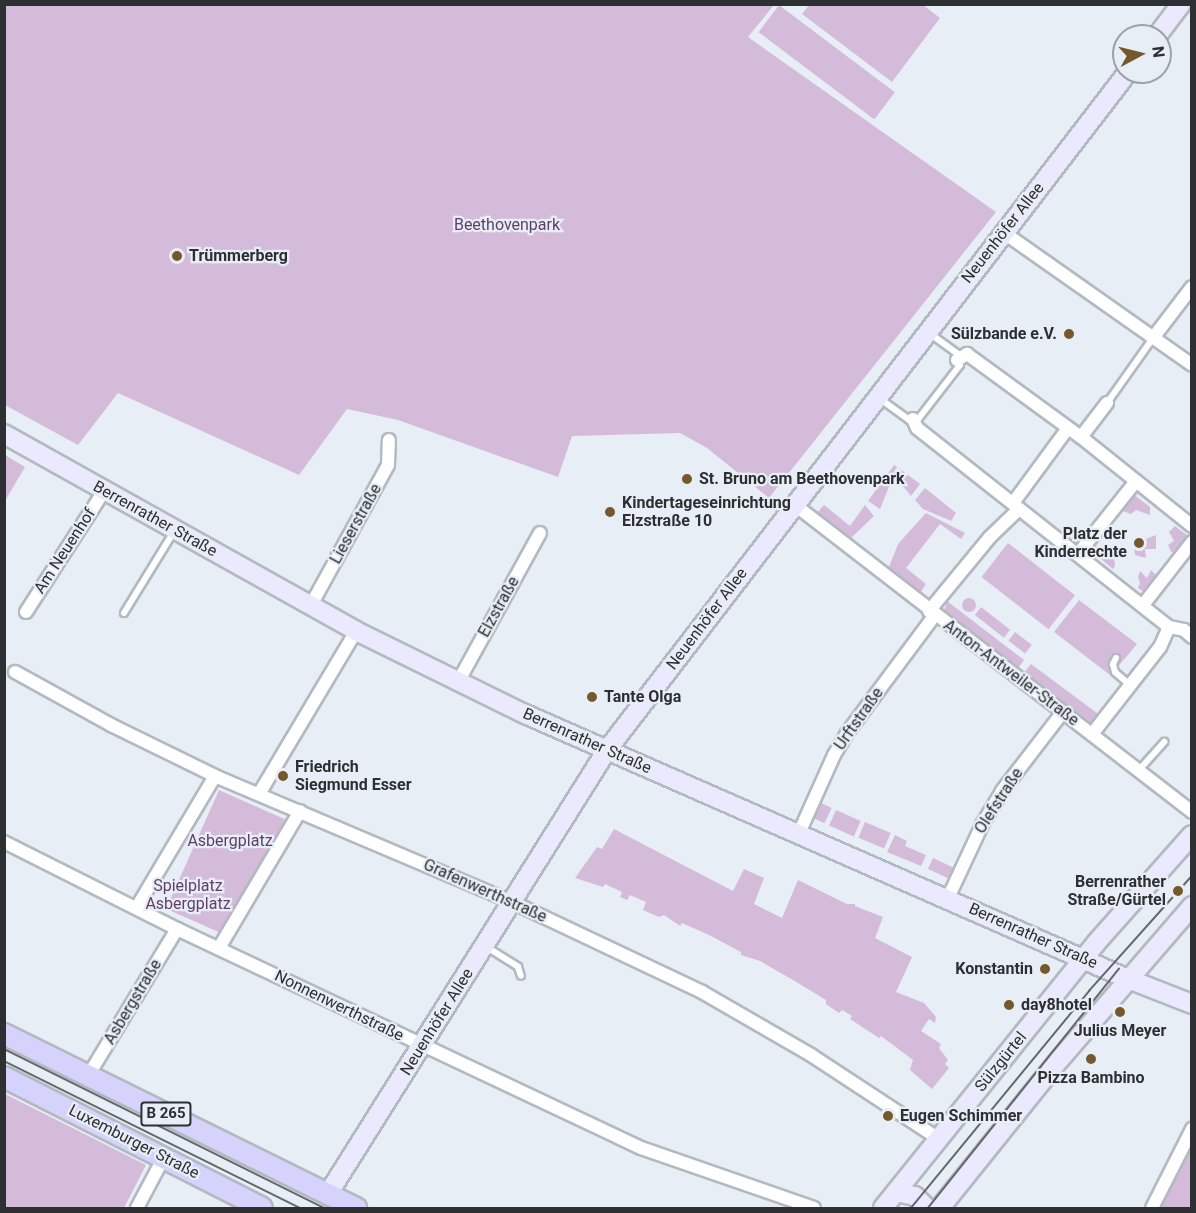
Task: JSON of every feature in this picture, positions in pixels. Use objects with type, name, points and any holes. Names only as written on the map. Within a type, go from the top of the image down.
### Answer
[{"type":"main road","name":"B 265","points":[[4,1034],[324,1201],[356,1209]]},
{"type":"main road","name":"Luxemburger Straße","points":[[4,1077],[262,1209]]},
{"type":"street","points":[[1165,24],[1181,4]]},
{"type":"street","name":"Neuenhöfer Allee","points":[[324,1201],[425,1047],[512,902],[608,750],[1119,84]]},
{"type":"street","points":[[1003,232],[1191,365]]},
{"type":"street","points":[[1154,338],[1191,287]]},
{"type":"street","points":[[959,359],[967,354],[1081,437],[1191,526]]},
{"type":"street","points":[[1081,437],[1107,403]]},
{"type":"street","points":[[913,420],[917,428],[1169,627],[1184,630],[1191,637]]},
{"type":"street","points":[[1016,506],[1068,428]]},
{"type":"street","name":"Berrenrather Straße","points":[[4,434],[356,631],[458,682],[1128,979],[1191,1004]]},
{"type":"street","name":"Lieserstraße","points":[[311,604],[388,465],[389,440]]},
{"type":"street","points":[[1078,554],[1136,482]]},
{"type":"street","name":"Am Neuenhof","points":[[26,612],[104,491]]},
{"type":"street","name":"Anton-Antweiler-Straße","points":[[795,505],[1191,812]]},
{"type":"street","name":"Anton-Antweiler-Straße","points":[[932,613],[1016,506]]},
{"type":"street","name":"Elzstraße","points":[[458,682],[540,533]]},
{"type":"street","points":[[1143,605],[1191,542]]},
{"type":"street","name":"Urftstraße","points":[[800,834],[834,755],[847,733],[932,613]]},
{"type":"street","name":"Anton-Antweiler-Straße","points":[[1092,734],[1160,647],[1169,627]]},
{"type":"street","points":[[259,794],[356,631]]},
{"type":"street","name":"Grafenwerthstraße","points":[[15,672],[111,725],[215,776],[512,902],[618,951],[749,1018],[821,1061],[939,1139]]},
{"type":"street","name":"Olefstraße","points":[[948,898],[982,823],[1002,791],[1062,712]]},
{"type":"street","points":[[137,907],[215,776]]},
{"type":"street","points":[[219,948],[300,811]]},
{"type":"street","name":"Sülzgürtel","points":[[883,1209],[1084,959],[1191,835]]},
{"type":"street","name":"Nonnenwerthstraße","points":[[4,842],[177,929],[641,1148],[814,1209]]},
{"type":"street","points":[[940,1209],[1128,979],[1191,906]]},
{"type":"street","name":"Asbergstraße","points":[[88,1076],[177,929]]},
{"type":"street","points":[[1152,1209],[1191,1129]]},
{"type":"street","points":[[137,1209],[164,1157]]},
{"type":"street","points":[[896,1192],[915,1196],[927,1209]]},
{"type":"lane","points":[[877,397],[913,420],[960,365],[959,359],[927,332]]},
{"type":"lane","points":[[1107,403],[1154,338]]},
{"type":"lane","points":[[124,613],[175,530]]},
{"type":"lane","points":[[1116,658],[1113,664],[1115,672],[1131,686]]},
{"type":"lane","points":[[1139,770],[1164,742]]},
{"type":"lane","points":[[485,946],[519,967],[521,976]]},
{"type":"green space","points":[[922,4],[940,18],[892,82],[802,14],[809,5]]},
{"type":"green space","name":"Beethovenpark","points":[[4,5],[774,5],[748,37],[996,212],[769,498],[707,448],[680,433],[572,436],[558,477],[398,420],[347,409],[299,475],[118,393],[78,445],[5,405]]},
{"type":"green space","points":[[779,5],[895,92],[874,119],[759,32]]},
{"type":"green space","points":[[5,455],[25,467],[5,501]]},
{"type":"green space","points":[[894,465],[897,467],[880,509],[868,501]]},
{"type":"green space","points":[[900,469],[920,484],[911,496],[897,479]]},
{"type":"green space","points":[[925,488],[956,513],[951,521],[923,509],[915,500]]},
{"type":"green space","points":[[1133,494],[1150,507],[1150,515],[1136,510],[1131,514],[1120,510]]},
{"type":"green space","points":[[824,505],[850,526],[865,505],[874,516],[850,539],[817,513]]},
{"type":"green space","points":[[926,513],[965,533],[961,539],[940,524],[906,568],[926,584],[920,593],[889,567],[898,544]]},
{"type":"green space","points":[[1175,526],[1187,535],[1178,551],[1171,552],[1168,545],[1174,541],[1169,532]]},
{"type":"green space","points":[[1156,535],[1156,549],[1145,549],[1146,558],[1135,555],[1133,541]]},
{"type":"green space","points":[[1008,543],[1075,595],[1049,629],[982,577]]},
{"type":"green space","points":[[1092,545],[1103,548],[1114,546],[1119,552],[1114,557],[1113,569],[1089,549]]},
{"type":"green space","points":[[1151,570],[1157,576],[1144,592],[1138,588],[1140,583],[1138,577],[1140,571],[1147,578]]},
{"type":"green space","points":[[969,598],[974,600],[976,605],[974,610],[969,612],[964,610],[962,605],[964,600]]},
{"type":"green space","points":[[1079,600],[1137,644],[1116,669],[1118,660],[1112,656],[1109,664],[1110,675],[1054,632]]},
{"type":"green space","points":[[947,601],[1024,660],[1016,671],[946,617],[944,611]]},
{"type":"green space","points":[[981,607],[1010,630],[1004,638],[975,615]]},
{"type":"green space","points":[[1015,632],[1032,645],[1025,653],[1008,641]]},
{"type":"green space","points":[[1031,664],[1101,716],[1091,729],[1023,674]]},
{"type":"green space","name":"Asbergplatz","points":[[219,790],[285,819],[232,938],[166,909]]},
{"type":"green space","points":[[819,802],[832,808],[825,823],[812,817]]},
{"type":"green space","points":[[836,810],[861,821],[854,837],[829,826]]},
{"type":"green space","points":[[865,822],[891,833],[884,849],[858,838]]},
{"type":"green space","points":[[614,829],[733,891],[744,869],[764,878],[754,904],[782,918],[798,880],[847,904],[855,904],[855,906],[883,917],[875,938],[912,957],[896,992],[924,1003],[936,1017],[935,1023],[929,1019],[921,1031],[941,1044],[939,1048],[948,1060],[945,1064],[949,1068],[932,1089],[910,1070],[913,1060],[881,1036],[879,1038],[850,1019],[852,1016],[842,1010],[839,1013],[826,1004],[826,1000],[793,980],[760,961],[741,955],[741,952],[709,935],[682,923],[680,926],[664,915],[659,917],[643,910],[646,902],[630,895],[627,900],[620,897],[622,892],[605,884],[603,887],[575,878],[597,847],[602,849]]},
{"type":"green space","points":[[895,835],[907,841],[905,846],[926,855],[921,866],[887,852]]},
{"type":"green space","points":[[933,858],[954,868],[949,879],[928,869]]},
{"type":"green space","points":[[5,1094],[146,1165],[124,1208],[5,1208]]},
{"type":"green space","points":[[1191,1146],[1191,1208],[1161,1208]]},
{"type":"tram line","points":[[911,1208],[1089,991],[1192,876]]},
{"type":"tram line","points":[[928,1208],[1119,969]]},
{"type":"tram line","points":[[4,1049],[324,1208]]},
{"type":"tram line","points":[[4,1061],[300,1208]]},
{"type":"place","name":"Trümmerberg","points":[[177,256]]},
{"type":"place","name":"Sülzbande e.V.","points":[[1069,334]]},
{"type":"place","name":"St. Bruno am Beethovenpark","points":[[687,479]]},
{"type":"place","name":"Kindertageseinrichtung Elzstraße 10","points":[[610,512]]},
{"type":"place","name":"Platz der Kinderrechte","points":[[1139,543]]},
{"type":"place","name":"Tante Olga","points":[[592,697]]},
{"type":"place","name":"Friedrich Siegmund Esser","points":[[283,776]]},
{"type":"place","name":"Berrenrather Straße/Gürtel","points":[[1178,891]]},
{"type":"place","name":"Konstantin","points":[[1045,969]]},
{"type":"place","name":"day8hotel","points":[[1009,1005]]},
{"type":"place","name":"Julius Meyer","points":[[1120,1012]]},
{"type":"place","name":"Pizza Bambino","points":[[1091,1059]]},
{"type":"place","name":"Eugen Schimmer","points":[[888,1116]]},
{"type":"park label","name":"Spielplatz Asbergplatz","points":[[188,895]]}]
